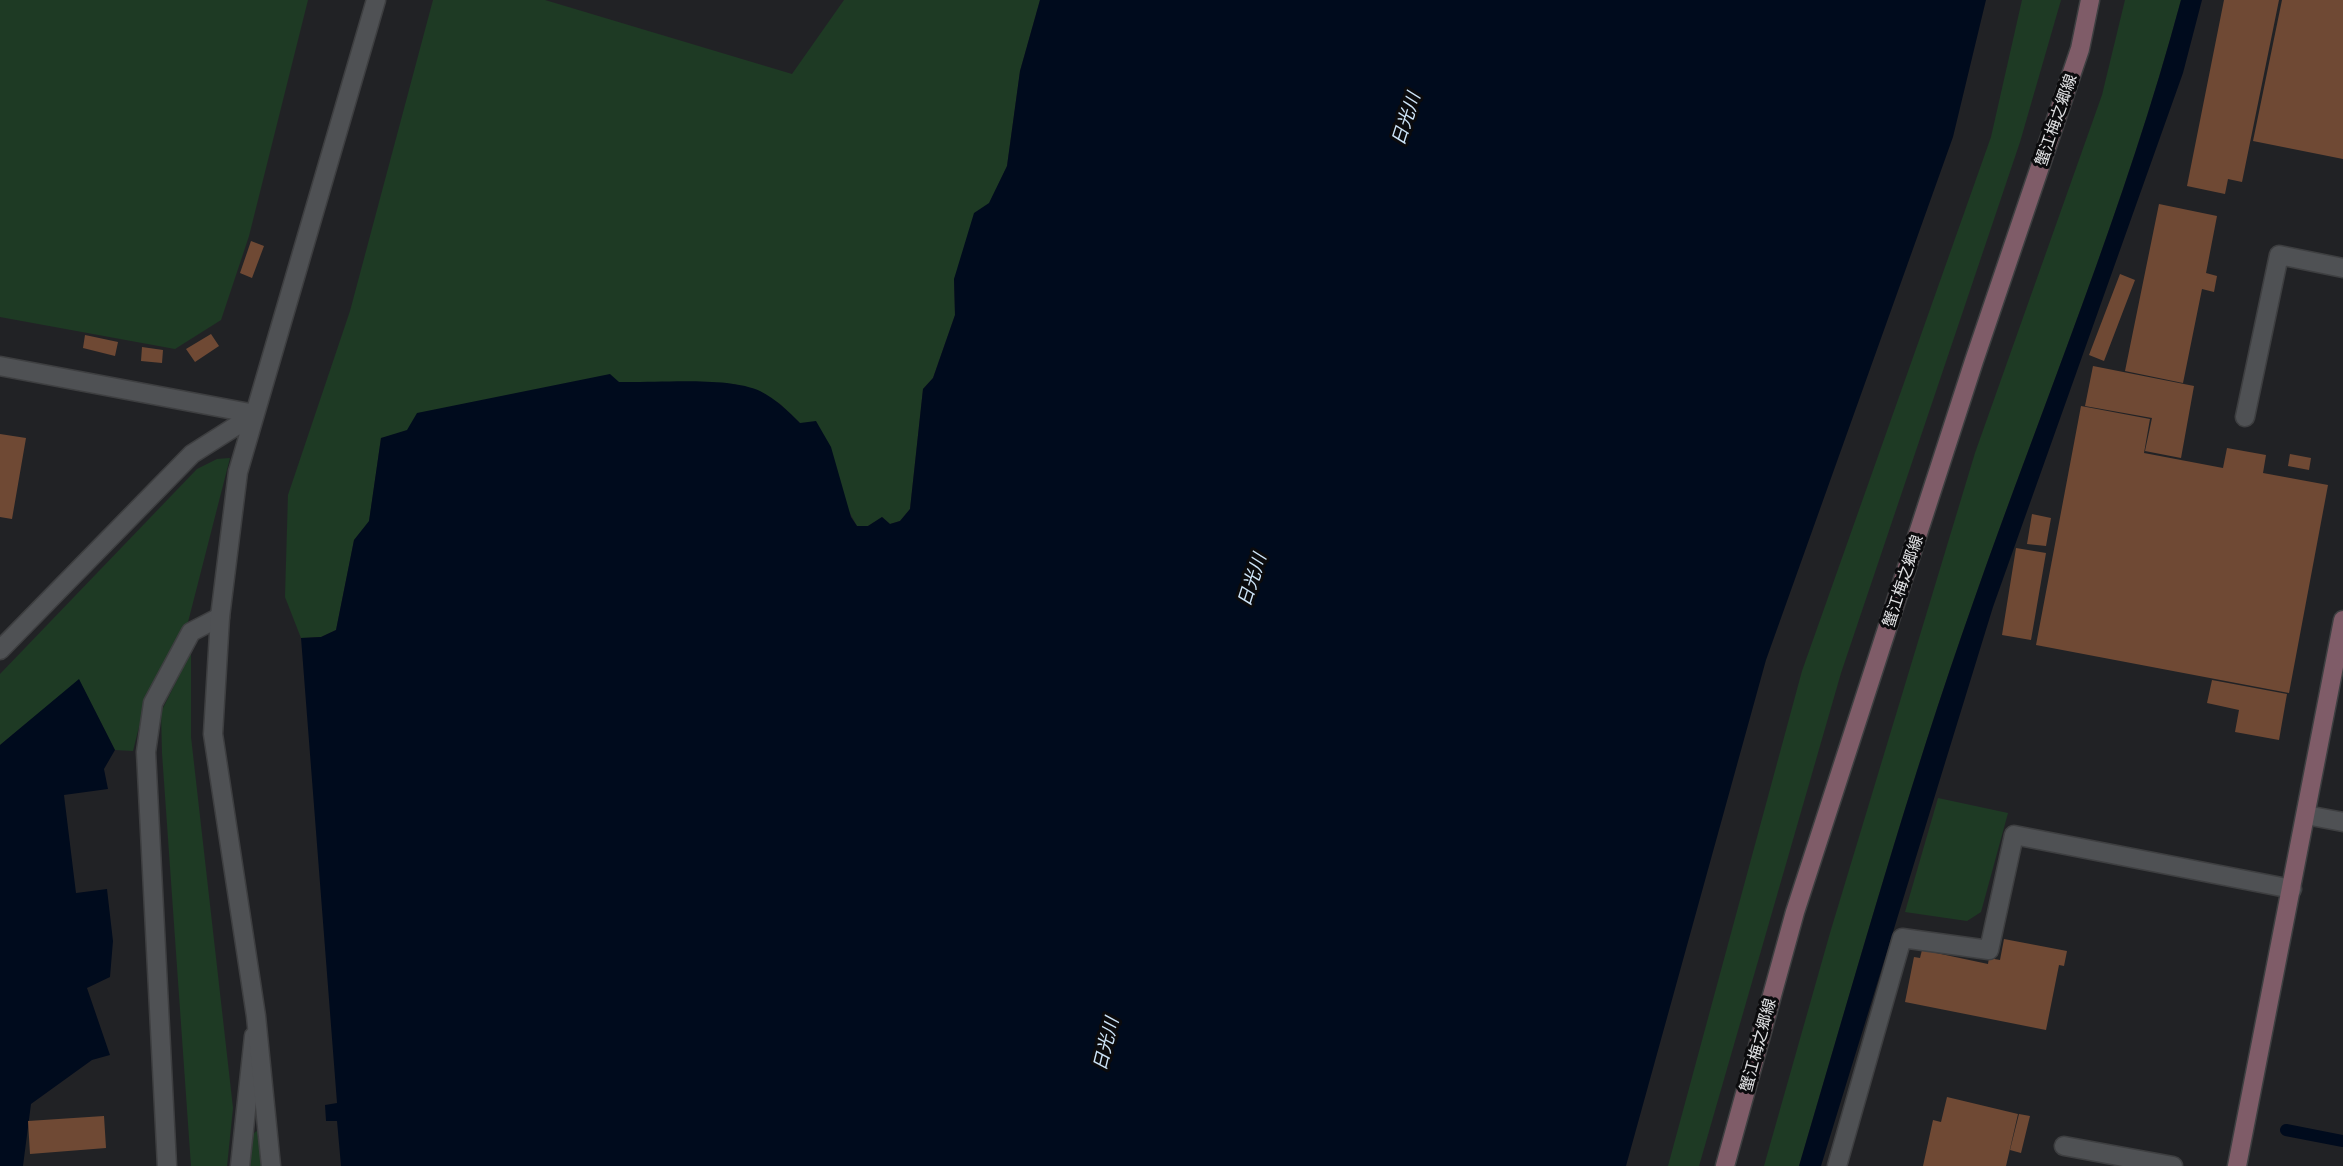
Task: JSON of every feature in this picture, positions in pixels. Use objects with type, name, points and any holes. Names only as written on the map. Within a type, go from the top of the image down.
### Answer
[{"type":"main road","name":"蟹江梅之郷線","points":[[1725,1166],[1795,912],[1974,360],[2080,49],[2090,0]]},
{"type":"main road","points":[[2237,1166],[2343,621]]},
{"type":"street","points":[[271,1166],[256,1016],[213,734],[220,617],[238,472],[376,0]]},
{"type":"street","points":[[2245,417],[2279,255],[2343,268]]},
{"type":"street","points":[[0,366],[255,414]]},
{"type":"street","points":[[0,650],[192,454],[255,414]]},
{"type":"street","points":[[167,1166],[146,752],[153,703],[191,632],[220,617]]},
{"type":"street","points":[[2306,815],[2343,822]]},
{"type":"street","points":[[1838,1166],[1902,938],[1989,950],[2014,835],[2292,889]]},
{"type":"street","points":[[240,1166],[256,1016]]},
{"type":"street","points":[[2064,1146],[2173,1166]]},
{"type":"green space","points":[[0,0],[308,0],[249,236],[221,320],[175,349],[0,317]]},
{"type":"green space","points":[[433,0],[545,0],[792,74],[844,0],[1040,0],[1020,71],[1007,166],[954,279],[955,315],[933,378],[923,389],[910,509],[900,521],[890,524],[882,517],[868,526],[857,526],[800,423],[779,403],[735,384],[618,382],[381,438],[369,522],[354,540],[336,630],[321,637],[301,638],[285,597],[288,495],[350,311]]},
{"type":"green space","points":[[2022,0],[2061,0],[2020,142],[1841,673],[1699,1166],[1668,1166],[1802,671],[1991,137]]},
{"type":"green space","points":[[2125,0],[2181,0],[2110,227],[1974,600],[1927,740],[1799,1166],[1764,1166],[1830,933],[1975,453],[2102,95]]},
{"type":"green space","points":[[230,458],[187,626],[145,703],[133,751],[115,750],[79,680],[0,745],[0,674],[197,469],[217,459]]},
{"type":"green space","points":[[191,652],[191,737],[233,1108],[227,1166],[191,1166],[162,753],[161,712]]},
{"type":"green space","points":[[1938,798],[2008,813],[1981,912],[1967,921],[1905,912]]},
{"type":"green space","points":[[259,1129],[262,1166],[250,1166],[253,1134]]},
{"type":"water","name":"日光川","points":[[1040,0],[1986,0],[1953,137],[1766,660],[1626,1166],[341,1166],[337,1121],[326,1121],[325,1105],[337,1103],[301,638],[321,637],[336,630],[354,540],[369,521],[381,438],[407,430],[417,413],[610,374],[619,382],[730,383],[746,386],[766,394],[800,423],[816,421],[831,447],[851,517],[857,526],[868,526],[882,517],[890,524],[900,521],[910,509],[923,389],[933,378],[955,315],[954,279],[974,213],[989,203],[1007,166],[1020,71]]},
{"type":"water","points":[[2181,0],[2202,0],[2183,73],[1993,607],[1821,1166],[1799,1166],[1927,740],[1974,600],[2110,227]]},
{"type":"water","points":[[79,679],[115,750],[104,769],[108,789],[64,795],[76,893],[107,889],[113,941],[110,977],[87,988],[110,1055],[92,1060],[31,1104],[23,1166],[0,1166],[0,745]]},
{"type":"building","points":[[2224,0],[2279,0],[2242,182],[2228,179],[2225,194],[2187,186]]},
{"type":"building","points":[[2282,0],[2343,0],[2343,159],[2253,141]]},
{"type":"building","points":[[2159,204],[2217,216],[2206,273],[2217,276],[2214,292],[2202,289],[2183,383],[2125,371]]},
{"type":"building","points":[[251,241],[264,246],[252,278],[240,273]]},
{"type":"building","points":[[2120,274],[2135,280],[2104,361],[2089,355]]},
{"type":"building","points":[[211,334],[219,346],[195,362],[186,349]]},
{"type":"building","points":[[85,335],[118,342],[115,356],[83,348]]},
{"type":"building","points":[[142,347],[163,350],[162,363],[141,361]]},
{"type":"building","points":[[2093,366],[2194,386],[2181,458],[2145,451],[2152,418],[2085,406]]},
{"type":"building","points":[[2081,406],[2150,419],[2144,453],[2223,468],[2227,448],[2266,455],[2263,473],[2328,485],[2289,693],[2036,645]]},
{"type":"building","points":[[0,434],[26,438],[12,519],[0,517]]},
{"type":"building","points":[[2290,454],[2311,458],[2309,470],[2288,466]]},
{"type":"building","points":[[2032,514],[2051,518],[2046,546],[2027,544]]},
{"type":"building","points":[[2016,548],[2046,553],[2031,640],[2002,635]]},
{"type":"building","points":[[2212,680],[2287,694],[2279,740],[2235,732],[2239,710],[2207,703]]},
{"type":"building","points":[[2004,939],[2067,951],[2064,966],[2059,965],[2046,1030],[1905,1002],[1914,957],[1920,958],[1922,950],[1988,964],[1989,958],[2000,960]]},
{"type":"building","points":[[1947,1097],[2018,1114],[2006,1166],[1923,1166],[1933,1120],[1941,1122]]},
{"type":"building","points":[[2019,1114],[2030,1116],[2021,1153],[2010,1150]]},
{"type":"building","points":[[104,1116],[106,1148],[30,1154],[28,1121]]},
{"type":"waterway","points":[[2286,1130],[2343,1141]]}]
